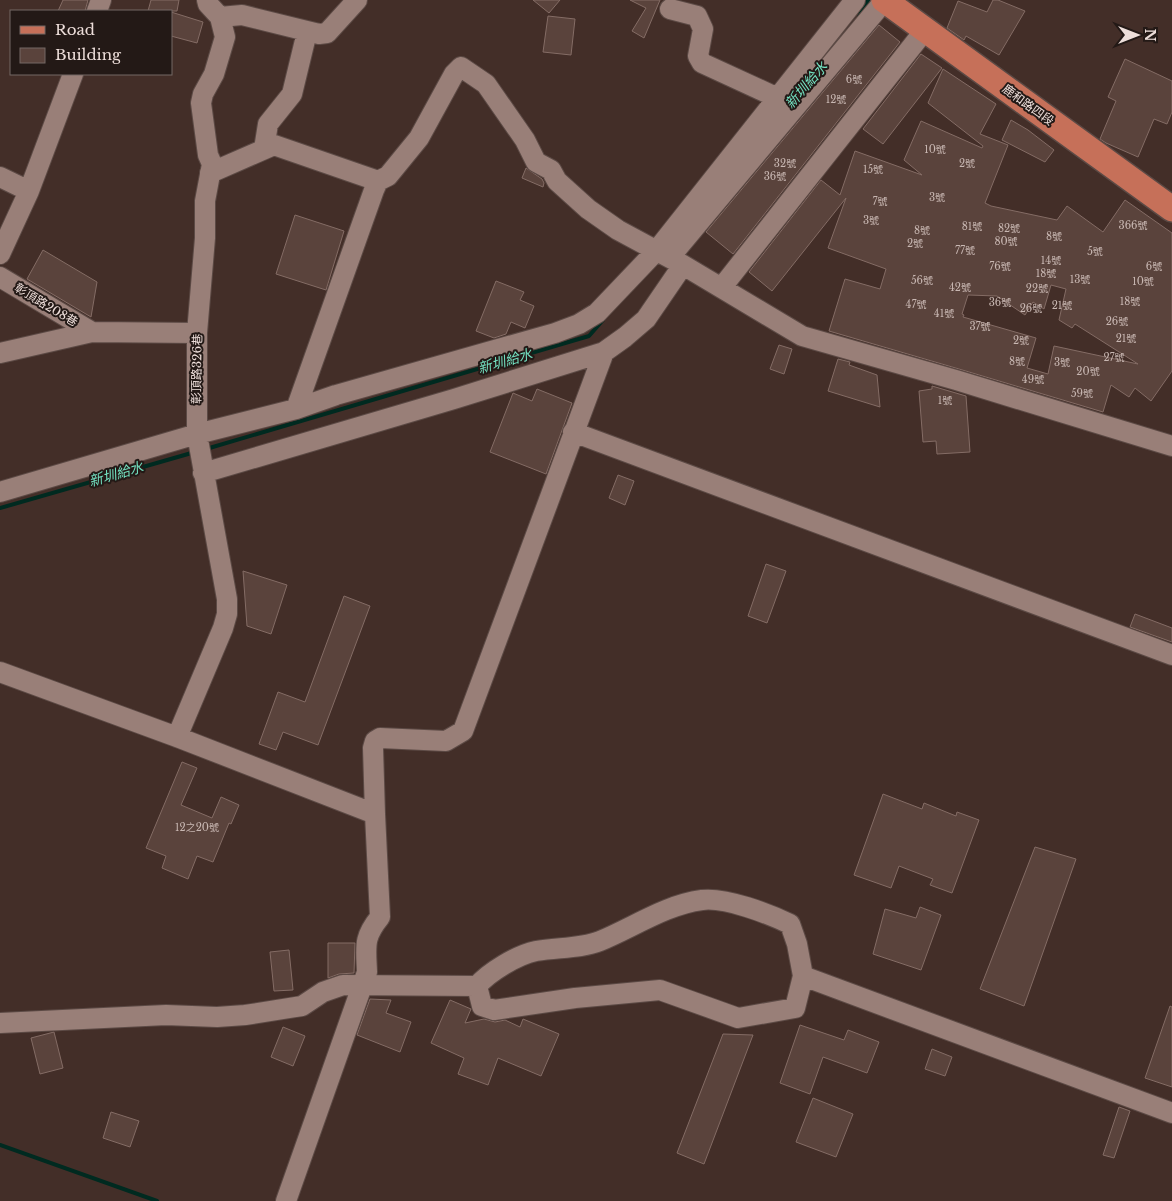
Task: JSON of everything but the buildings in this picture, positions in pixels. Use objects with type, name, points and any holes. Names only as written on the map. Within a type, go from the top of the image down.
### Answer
[{"type":"main road","name":"鹿和路四段","points":[[885,0],[1172,210]]},
{"type":"street","name":"彰頂路326巷","points":[[177,737],[223,628],[227,614],[226,598],[200,452],[197,333],[205,201],[212,164],[208,155],[201,103],[202,94],[214,74],[225,37],[220,17],[208,4],[207,0]]},
{"type":"street","points":[[220,17],[242,15],[319,34],[327,33],[357,0]]},
{"type":"street","points":[[0,492],[454,399],[604,352],[626,337],[646,318],[670,257],[778,98],[855,0]]},
{"type":"street","points":[[200,452],[296,409],[336,395],[555,333],[579,324],[598,313],[670,257],[885,0]]},
{"type":"street","points":[[670,9],[696,16],[702,29],[698,56],[702,63],[778,98]]},
{"type":"street","points":[[722,287],[925,30]]},
{"type":"street","points":[[264,150],[268,124],[292,94],[307,32]]},
{"type":"street","points":[[296,409],[378,181],[388,176],[419,138],[454,74],[461,66],[486,84],[525,140],[536,162],[551,170],[557,181],[588,209],[618,230],[670,257],[802,336],[956,380],[1172,446]]},
{"type":"street","points":[[0,254],[29,191],[73,75]]},
{"type":"street","points":[[210,172],[274,145],[378,181]]},
{"type":"street","points":[[0,177],[29,191]]},
{"type":"street","name":"彰頂路208巷","points":[[0,278],[92,332]]},
{"type":"street","points":[[0,353],[92,332],[197,333]]},
{"type":"street","points":[[286,1201],[367,972],[366,940],[371,928],[380,917],[373,748],[375,741],[380,738],[446,742],[463,732],[604,352]]},
{"type":"street","points":[[573,432],[1172,655]]},
{"type":"street","points":[[0,672],[177,737],[375,814]]},
{"type":"street","points":[[0,1023],[166,1014],[217,1017],[245,1015],[302,1006],[323,992],[343,985],[477,986],[486,977],[534,952],[598,942],[664,910],[703,900],[721,901],[767,913],[790,924],[797,944],[803,976],[795,1008],[738,1018],[660,990],[576,998],[494,1010],[482,1006],[477,986]]},
{"type":"street","points":[[803,976],[1172,1113]]},
{"type":"waterway","name":"新圳給水","points":[[859,17],[868,0]]},
{"type":"waterway","name":"新圳給水","points":[[206,449],[589,336],[603,320]]},
{"type":"waterway","name":"新圳給水","points":[[0,508],[195,452]]},
{"type":"waterway","points":[[0,1145],[157,1201]]}]
